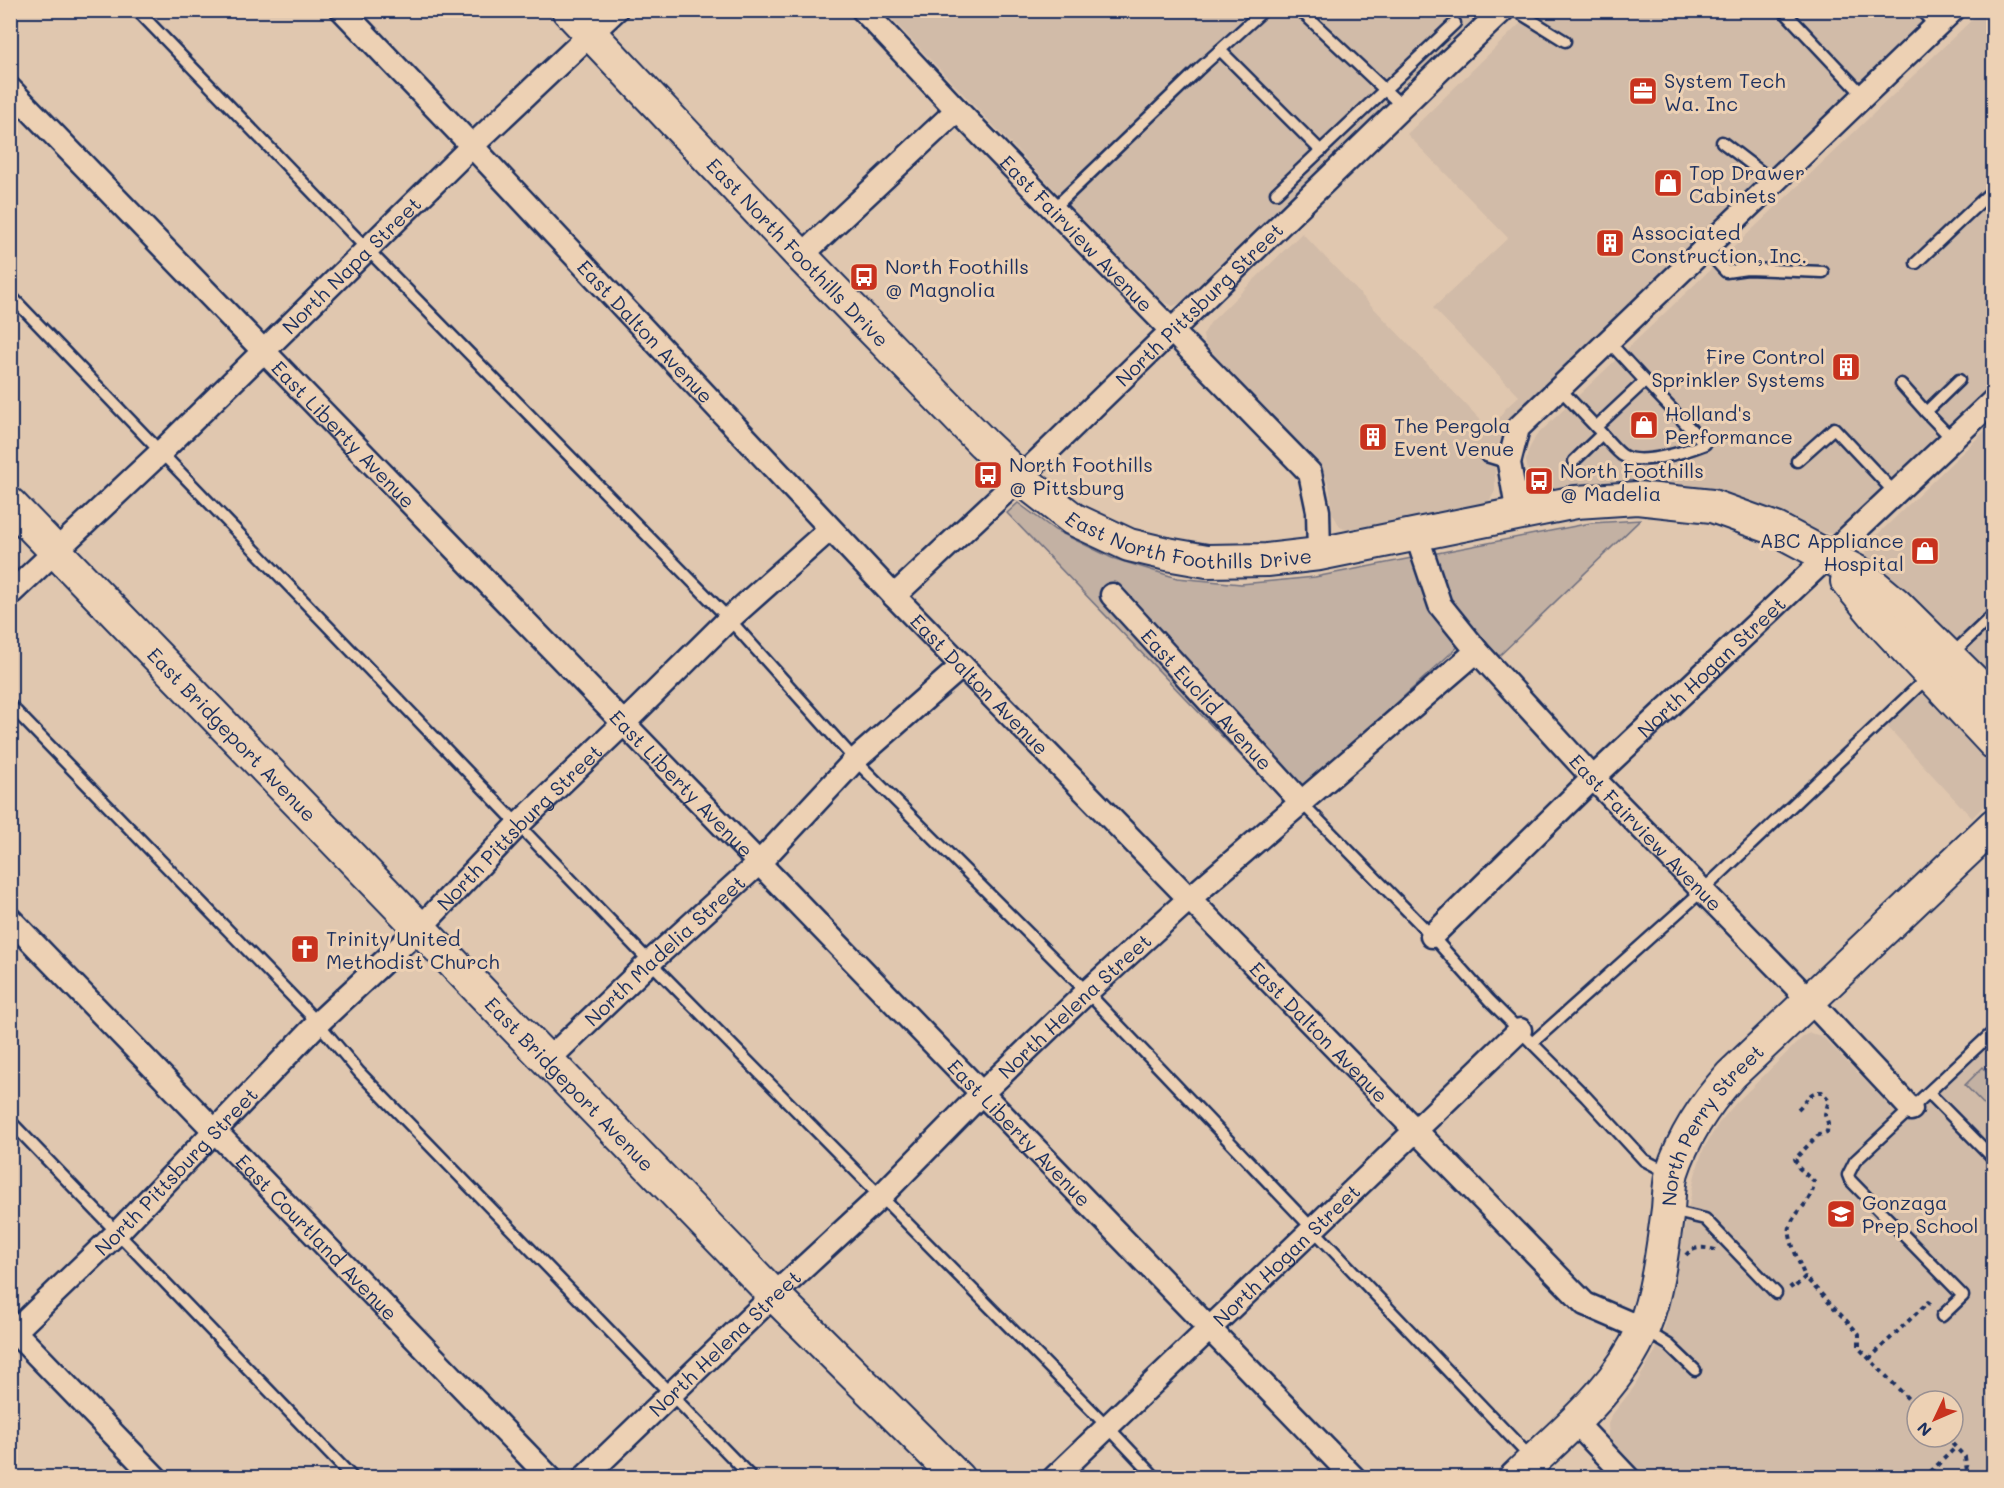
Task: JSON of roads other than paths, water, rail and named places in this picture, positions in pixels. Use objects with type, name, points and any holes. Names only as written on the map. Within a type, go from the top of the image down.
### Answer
[{"type":"street","name":"East Dalton Avenue","points":[[342,10],[894,596],[1585,1304],[1643,1329]]},
{"type":"street","name":"East North Foothills Drive","points":[[567,10],[983,443],[1020,478],[1073,519],[1129,545],[1207,561],[1267,561],[1319,554],[1576,502],[1637,498],[1712,506],[1776,529],[1828,557],[1880,621],[1940,666],[1994,701]]},
{"type":"street","name":"North Napa Street","points":[[10,594],[161,452],[472,146],[616,10]]},
{"type":"street","name":"East Fairview Avenue","points":[[863,10],[957,110],[1310,473],[1318,511],[1319,554]]},
{"type":"street","name":"North Pittsburg Street","points":[[894,596],[1020,478],[1503,10]]},
{"type":"street","points":[[1518,514],[1509,463],[1518,428],[1863,95],[1928,19],[1953,10]]},
{"type":"street","name":"East Liberty Avenue","points":[[10,89],[1354,1478]]},
{"type":"street","points":[[801,256],[957,110]]},
{"type":"street","name":"North Hogan Street","points":[[1432,936],[1593,778],[1994,400]]},
{"type":"street","name":"East Bridgeport Avenue","points":[[10,504],[774,1295],[958,1478]]},
{"type":"street","name":"North Pittsburg Street","points":[[12,1332],[117,1233],[318,1023],[420,928],[518,825],[729,619],[831,530]]},
{"type":"street","name":"East Fairview Avenue","points":[[1416,534],[1440,605],[1477,651],[1593,778],[1810,1000],[1911,1109]]},
{"type":"street","name":"East Euclid Avenue","points":[[1112,595],[1302,803]]},
{"type":"street","name":"North Helena Street","points":[[584,1478],[774,1295],[880,1197],[981,1094],[1087,992],[1189,899],[1477,651]]},
{"type":"street","name":"North Madelia Street","points":[[548,1060],[759,862],[855,759],[962,666]]},
{"type":"street","name":"East North Foothills Drive","points":[[1940,666],[1994,743]]},
{"type":"street","name":"North Perry Street","points":[[1524,1469],[1618,1374],[1643,1329],[1657,1280],[1671,1174],[1686,1136],[1710,1099],[1731,1075],[1994,825]]},
{"type":"street","name":"East Courtland Avenue","points":[[10,919],[550,1478]]},
{"type":"street","name":"North Hogan Street","points":[[1054,1478],[1415,1131],[1526,1036]]},
{"type":"street","points":[[12,1332],[156,1478]]},
{"type":"street","points":[[1574,1421],[1628,1478]]},
{"type":"lane","points":[[138,10],[367,249],[729,619],[855,759],[1087,992],[1312,1229],[1524,1469]]},
{"type":"lane","points":[[1053,209],[1264,10]]},
{"type":"lane","points":[[1300,10],[1402,106]]},
{"type":"lane","points":[[1515,10],[1565,41]]},
{"type":"lane","points":[[1783,10],[1863,95]]},
{"type":"lane","points":[[1276,193],[1455,23]]},
{"type":"lane","points":[[1220,50],[1321,151]]},
{"type":"lane","points":[[1722,142],[1773,181]]},
{"type":"lane","points":[[1916,263],[1994,189]]},
{"type":"lane","points":[[1704,248],[1726,272],[1747,269],[1822,272]]},
{"type":"lane","points":[[10,295],[650,962],[1156,1478]]},
{"type":"lane","points":[[1559,388],[1623,456],[1642,459],[1680,453],[1706,444],[1608,341]]},
{"type":"lane","points":[[1926,412],[1959,380]]},
{"type":"lane","points":[[1574,461],[1599,430],[1645,381]]},
{"type":"lane","points":[[1901,384],[1952,439]]},
{"type":"lane","points":[[1797,461],[1833,428],[1895,493]]},
{"type":"lane","points":[[1486,456],[1509,463]]},
{"type":"lane","points":[[1526,1036],[1703,890],[1994,614]]},
{"type":"lane","points":[[10,705],[318,1023],[359,1072],[752,1478]]},
{"type":"lane","points":[[1302,803],[1432,936],[1489,1000],[1644,1160],[1671,1174]]},
{"type":"lane","points":[[1942,1316],[1963,1296],[1857,1188],[1848,1175],[1855,1161],[1994,1030]]},
{"type":"lane","points":[[1929,1092],[1994,1159]]},
{"type":"lane","points":[[10,1121],[353,1478]]},
{"type":"lane","points":[[1668,1210],[1705,1219],[1776,1293]]},
{"type":"lane","points":[[1643,1329],[1669,1345],[1695,1370]]},
{"type":"place","name":"System Tech Wa. Inc","points":[[1643,91]]},
{"type":"place","name":"Top Drawer Cabinets","points":[[1668,183]]},
{"type":"place","name":"Associated Construction, Inc.","points":[[1610,243]]},
{"type":"place","name":"North Foothills @ Magnolia","points":[[864,277]]},
{"type":"place","name":"Fire Control Sprinkler Systems","points":[[1846,367]]},
{"type":"place","name":"Holland's Performance","points":[[1644,425]]},
{"type":"place","name":"The Pergola Event Venue","points":[[1373,437]]},
{"type":"place","name":"North Foothills @ Pittsburg","points":[[988,475]]},
{"type":"place","name":"North Foothills @ Madelia","points":[[1539,481]]},
{"type":"place","name":"ABC Appliance Hospital","points":[[1925,551]]},
{"type":"place","name":"Trinity United Methodist Church","points":[[305,949]]},
{"type":"place","name":"Gonzaga Prep School","points":[[1841,1214]]}]
